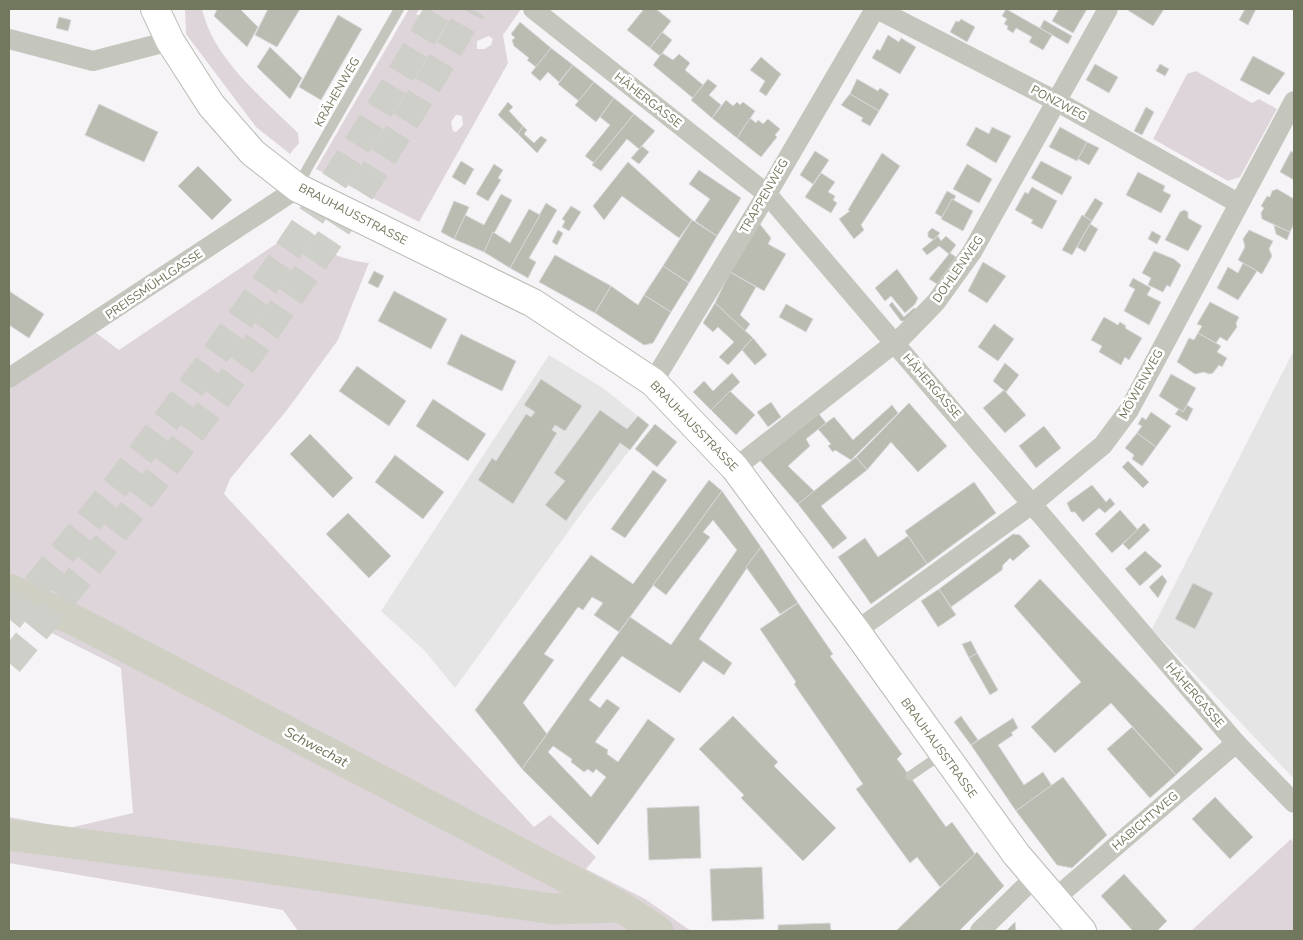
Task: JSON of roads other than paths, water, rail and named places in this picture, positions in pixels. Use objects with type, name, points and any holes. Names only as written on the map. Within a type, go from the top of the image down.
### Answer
[{"type":"main road","name":"BRAUHAUSSTRASSE","points":[[156,9],[170,41],[211,105],[253,152],[298,188],[533,303],[653,382],[735,468],[856,631],[942,753],[1053,900],[1082,931]]},
{"type":"street","name":"HÄHERGASSE","points":[[533,9],[767,194],[1236,743],[1294,803]]},
{"type":"street","name":"TRAPPENWEG","points":[[653,382],[876,9]]},
{"type":"street","name":"PONZWEG","points":[[876,9],[1056,101],[1238,203]]},
{"type":"street","name":"DOHLENWEG","points":[[735,468],[894,343],[936,302],[972,252],[1108,9]]},
{"type":"street","points":[[9,39],[93,61],[170,41]]},
{"type":"street","name":"MÖWENWEG","points":[[856,631],[1032,504],[1103,445],[1129,410],[1294,101]]},
{"type":"street","name":"PREISSMÜHLGASSE","points":[[9,378],[298,188]]},
{"type":"street","name":"HABICHTWEG","points":[[1053,900],[1236,743]]},
{"type":"street","points":[[980,931],[1035,877]]},
{"type":"lane","name":"KRÄHENWEG","points":[[298,188],[307,169],[400,9]]},
{"type":"lane","points":[[910,776],[942,753]]},
{"type":"waterway","name":"Schwechat","points":[[9,589],[82,624],[571,880],[621,907],[658,931]]},
{"type":"waterway","name":"Schwechat","points":[[9,835],[245,865],[554,909],[620,907]]},
{"type":"tunnel","points":[[9,619],[126,473],[238,323],[342,169],[439,9]]},
{"type":"tunnel","points":[[9,663],[135,507],[255,346],[313,264],[368,181],[472,9]]}]
